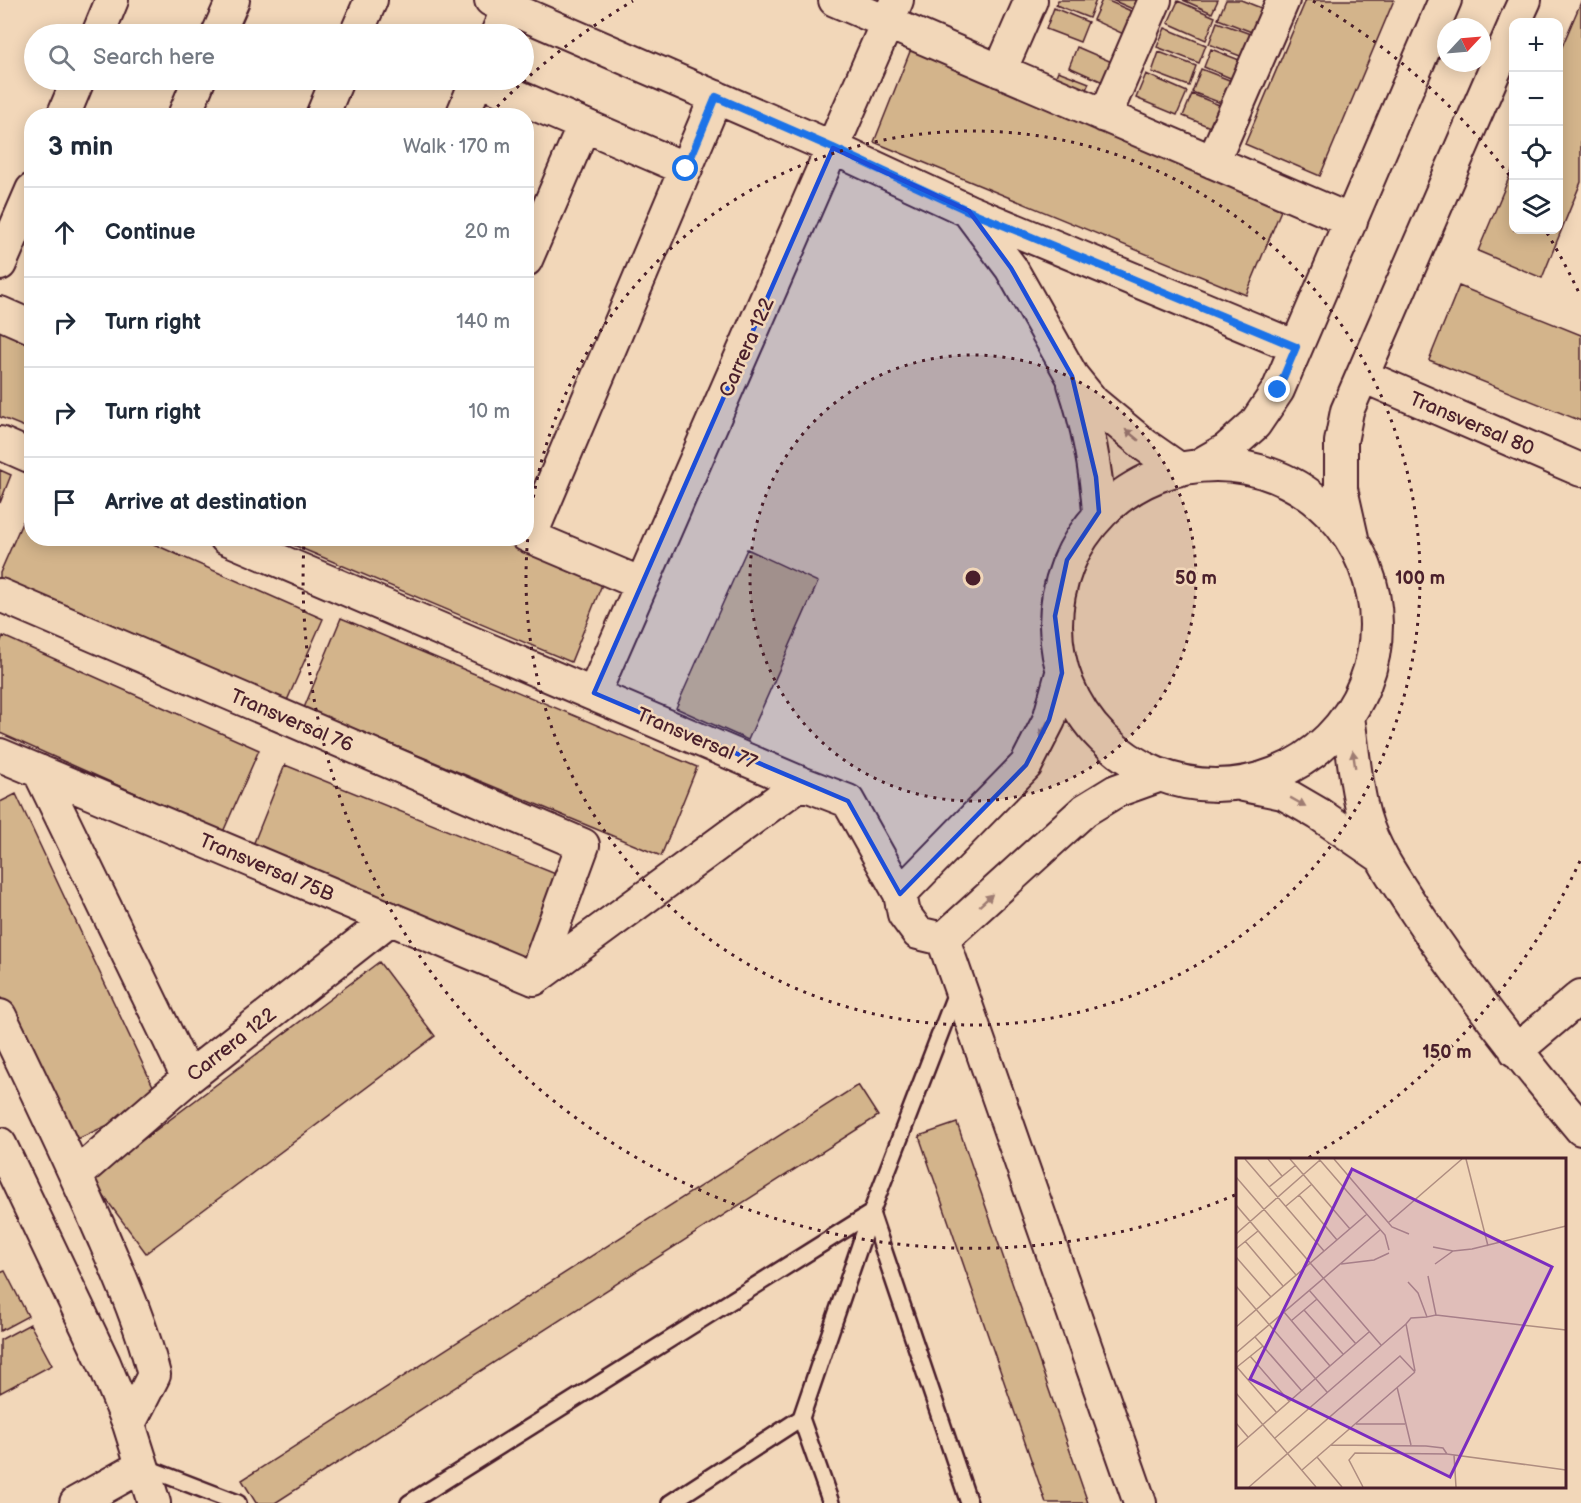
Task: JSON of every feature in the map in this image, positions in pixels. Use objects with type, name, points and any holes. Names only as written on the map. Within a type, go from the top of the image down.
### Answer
[{"type":"street","points":[[102,24],[112,0]]},
{"type":"street","points":[[222,24],[233,0]]},
{"type":"street","points":[[361,24],[371,0]]},
{"type":"street","points":[[835,0],[892,11],[1000,71],[1351,221]]},
{"type":"street","points":[[1000,71],[1031,0]]},
{"type":"street","points":[[1105,116],[1155,0]]},
{"type":"street","points":[[1213,162],[1283,0]]},
{"type":"street","points":[[969,211],[1011,268],[1072,376],[1093,402],[1117,423],[1190,467],[1253,467],[1300,488],[1340,522],[1353,542],[1366,567],[1376,618],[1370,670],[1348,717],[1319,749],[1283,772],[1243,784],[1200,786],[1158,776],[1126,759],[1098,735],[1077,706],[1062,673],[1055,616],[1067,560],[1099,512],[1146,479],[1190,467],[1227,449],[1255,424],[1278,390],[1445,0]]},
{"type":"street","points":[[1517,18],[1525,0]]},
{"type":"street","name":"Carrera 122","points":[[594,693],[892,11]]},
{"type":"street","points":[[499,14],[525,24]]},
{"type":"street","points":[[534,27],[716,97],[969,211],[1296,347]]},
{"type":"street","points":[[1353,542],[1341,489],[1341,442],[1347,411],[1509,36]]},
{"type":"street","points":[[66,108],[74,90]]},
{"type":"street","points":[[187,108],[195,90]]},
{"type":"street","points":[[325,108],[333,90]]},
{"type":"street","points":[[466,108],[474,90]]},
{"type":"street","points":[[502,90],[686,169]]},
{"type":"street","points":[[534,522],[716,97]]},
{"type":"street","points":[[534,241],[584,125]]},
{"type":"street","points":[[0,264],[24,208]]},
{"type":"street","points":[[0,313],[24,324]]},
{"type":"street","points":[[1072,376],[1084,416],[1096,477],[1099,512]]},
{"type":"street","name":"Transversal 80","points":[[1363,376],[1581,470]]},
{"type":"street","points":[[0,444],[24,454]]},
{"type":"street","points":[[534,539],[642,584]]},
{"type":"street","name":"Transversal 77","points":[[245,546],[848,801],[900,894],[904,914],[918,933],[943,939]]},
{"type":"street","name":"Transversal 76","points":[[0,595],[583,845],[534,979]]},
{"type":"street","points":[[900,894],[1026,765],[1049,720],[1062,673]]},
{"type":"street","points":[[1348,717],[1364,817],[1380,856],[1450,963],[1516,1051],[1581,1129]]},
{"type":"street","name":"Transversal 75B","points":[[0,755],[534,979]]},
{"type":"street","points":[[39,771],[188,1078]]},
{"type":"street","points":[[1140,1503],[943,939],[1085,810],[1116,791],[1158,776]]},
{"type":"street","points":[[534,979],[801,783]]},
{"type":"street","points":[[1243,784],[1283,793],[1319,814],[1380,856]]},
{"type":"street","name":"Carrera 122","points":[[76,1174],[188,1078],[390,919]]},
{"type":"street","points":[[1516,1051],[1581,996]]},
{"type":"street","points":[[0,1016],[76,1174],[148,1351],[154,1376],[129,1424]]},
{"type":"street","points":[[0,1144],[104,1363],[129,1424],[154,1503]]},
{"type":"street","points":[[76,1503],[142,1466]]},
{"type":"lane","points":[[831,1503],[801,1418],[871,1213],[959,985]]},
{"type":"lane","points":[[409,1503],[871,1213]]},
{"type":"lane","points":[[871,1213],[969,1503]]},
{"type":"lane","points":[[669,1503],[801,1418]]},
{"type":"lane","points":[[142,1466],[238,1503]]},
{"type":"highlighted area","points":[[833,148],[969,211],[1011,268],[1072,376],[1096,477],[1099,512],[1067,560],[1055,616],[1062,673],[1049,720],[1026,765],[900,894],[848,801],[594,693]]},
{"type":"building","points":[[1058,0],[1096,0],[1089,18],[1056,5]]},
{"type":"building","points":[[1102,0],[1140,15],[1130,37],[1093,20]]},
{"type":"building","points":[[1112,0],[1148,0],[1142,13]]},
{"type":"building","points":[[1183,0],[1218,0],[1212,13]]},
{"type":"building","points":[[1226,0],[1241,0],[1266,10],[1257,34],[1218,19]]},
{"type":"building","points":[[1306,0],[1394,0],[1320,176],[1245,144]]},
{"type":"building","points":[[1178,1],[1215,17],[1206,40],[1168,23]]},
{"type":"building","points":[[1581,2],[1581,182],[1563,226],[1563,72],[1563,44]]},
{"type":"building","points":[[1054,8],[1088,22],[1080,42],[1046,29]]},
{"type":"building","points":[[1217,22],[1256,36],[1248,59],[1209,44]]},
{"type":"building","points":[[1165,28],[1206,45],[1199,63],[1157,47]]},
{"type":"building","points":[[1077,47],[1121,66],[1112,86],[1069,67]]},
{"type":"building","points":[[911,49],[1284,203],[1246,295],[874,142]]},
{"type":"building","points":[[1211,49],[1247,63],[1240,82],[1204,67]]},
{"type":"building","points":[[1159,52],[1196,66],[1189,86],[1152,72]]},
{"type":"building","points":[[1201,69],[1237,83],[1229,106],[1192,92]]},
{"type":"building","points":[[1058,71],[1089,83],[1082,98],[1052,86]]},
{"type":"building","points":[[1146,74],[1187,92],[1177,115],[1136,98]]},
{"type":"building","points":[[1192,94],[1229,109],[1220,131],[1183,116]]},
{"type":"building","points":[[1509,178],[1509,234],[1560,234],[1542,278],[1478,251]]},
{"type":"building","points":[[1459,286],[1581,335],[1581,421],[1429,360]]},
{"type":"building","points":[[0,324],[24,334],[24,427],[0,417]]},
{"type":"building","points":[[0,470],[11,475],[0,503]]},
{"type":"building","points":[[24,518],[24,546],[158,546],[323,619],[285,705],[0,580],[0,573]]},
{"type":"building","points":[[296,546],[518,546],[603,582],[571,662]]},
{"type":"building","points":[[747,549],[818,582],[748,740],[676,708]]},
{"type":"building","points":[[341,618],[697,767],[661,856],[304,708]]},
{"type":"building","points":[[3,636],[259,750],[223,832],[0,733],[0,643]]},
{"type":"building","points":[[285,765],[563,877],[529,962],[251,850]]},
{"type":"building","points":[[16,794],[160,1101],[69,1143],[0,996],[0,802]]},
{"type":"building","points":[[379,962],[435,1036],[146,1253],[91,1179]]},
{"type":"building","points":[[858,1085],[878,1116],[275,1503],[256,1503],[242,1480]]},
{"type":"building","points":[[957,1123],[1088,1503],[1046,1503],[919,1136]]},
{"type":"building","points":[[5,1271],[28,1316],[0,1331],[0,1273]]},
{"type":"building","points":[[30,1324],[52,1365],[0,1393],[0,1340]]},
{"type":"route","points":[[686,169],[716,97],[969,211],[1296,347],[1278,390]]}]
